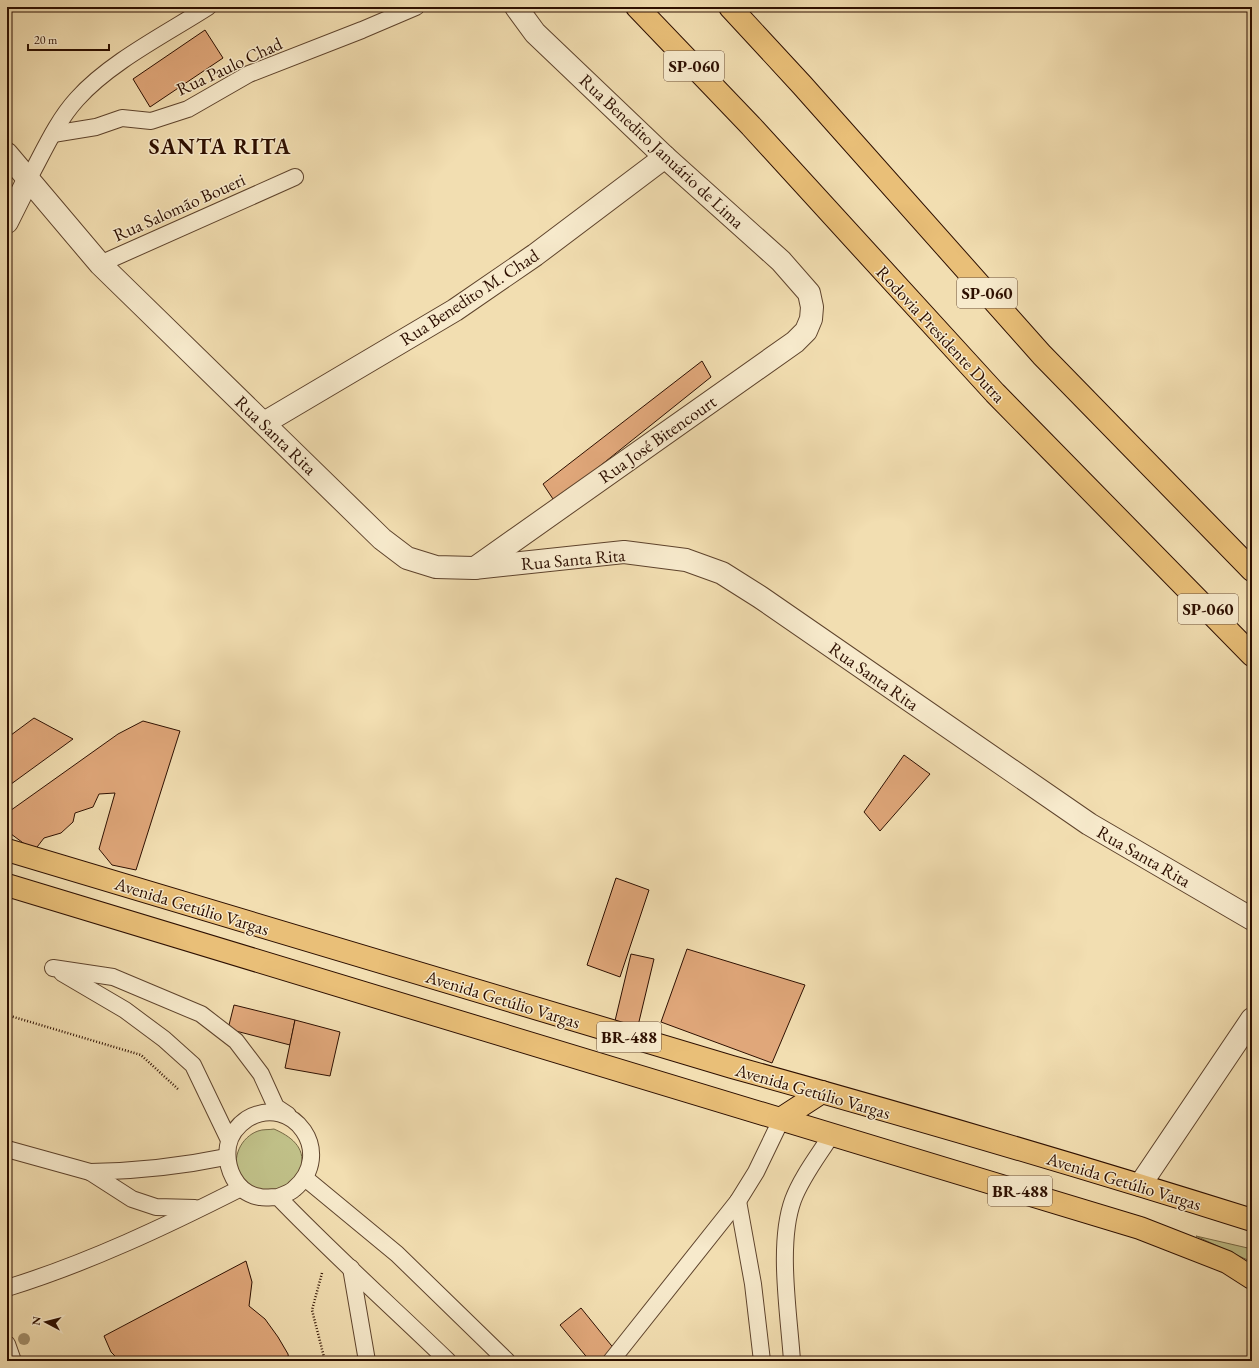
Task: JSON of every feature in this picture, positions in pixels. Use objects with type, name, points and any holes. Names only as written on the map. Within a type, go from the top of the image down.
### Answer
[{"type":"main road","name":"Rodovia Presidente Dutra","points":[[637,7],[751,126],[995,393],[1252,655]]},
{"type":"main road","name":"SP-060","points":[[730,7],[802,85],[1042,355],[1252,570]]},
{"type":"main road","name":"Avenida Getúlio Vargas","points":[[7,850],[732,1068],[822,1092],[1140,1185],[1252,1220]]},
{"type":"main road","name":"Avenida Getúlio Vargas","points":[[7,885],[782,1118],[1140,1228],[1227,1262],[1252,1278]]},
{"type":"main road","points":[[782,1118],[822,1092]]},
{"type":"street","name":"Rua Benedito Januário de Lima","points":[[516,7],[535,33],[665,157],[781,261],[809,293]]},
{"type":"street","name":"Rua Santa Rita","points":[[7,154],[100,264],[382,539],[408,558],[436,567],[474,568],[624,552],[686,560],[722,573],[767,602],[1089,824],[1252,919]]},
{"type":"street","name":"Rua Benedito M. Chad","points":[[264,423],[455,310],[535,255],[665,157]]},
{"type":"street","points":[[7,222],[28,180]]},
{"type":"street","name":"Rua José Bitencourt","points":[[474,568],[795,342],[806,331],[811,319],[812,307],[809,293]]},
{"type":"street","points":[[1140,1185],[1252,1019]]},
{"type":"lane","points":[[28,180],[53,134],[76,100],[109,70],[208,7]]},
{"type":"lane","name":"Rua Paulo Chad","points":[[53,134],[96,127],[122,118],[152,121],[188,109],[249,74],[362,30],[416,7]]},
{"type":"lane","name":"Rua Salomão Boueri","points":[[100,264],[295,177]]},
{"type":"lane","points":[[229,1140],[193,1065],[164,1039],[125,1010],[53,968],[113,977],[200,1014],[236,1041],[261,1074],[276,1106],[294,1120],[305,1132],[311,1147],[311,1163],[305,1178],[293,1190],[278,1197],[259,1197],[241,1188],[231,1174],[226,1157],[229,1140],[240,1124],[257,1113],[276,1112],[294,1120]]},
{"type":"lane","name":"Avenida Getúlio Vargas","points":[[611,1361],[738,1201],[756,1172],[782,1118]]},
{"type":"lane","points":[[792,1361],[785,1269],[786,1232],[793,1201],[832,1134]]},
{"type":"lane","points":[[7,1149],[90,1172],[132,1199],[156,1207],[201,1208]]},
{"type":"lane","points":[[90,1172],[144,1170],[180,1166],[226,1157]]},
{"type":"lane","points":[[305,1178],[397,1254],[507,1361]]},
{"type":"lane","points":[[7,1288],[78,1264],[201,1208],[241,1188]]},
{"type":"lane","points":[[278,1197],[328,1249],[352,1268],[448,1361]]},
{"type":"lane","points":[[738,1201],[753,1284],[762,1361]]},
{"type":"lane","points":[[352,1268],[367,1361]]},
{"type":"lane","points":[[7,1344],[13,1361]]},
{"type":"path","points":[[7,1015],[141,1055],[184,1094]]},
{"type":"path","points":[[325,1361],[312,1310],[328,1249]]},
{"type":"green space","points":[[274,1129],[286,1135],[299,1148],[302,1160],[301,1167],[287,1189],[261,1194],[246,1183],[239,1175],[236,1162],[237,1155],[242,1143],[252,1134],[260,1130]]},
{"type":"green space","points":[[1196,1236],[1252,1249],[1252,1262]]},
{"type":"building","points":[[205,30],[223,58],[150,107],[133,79]]},
{"type":"building","points":[[702,361],[711,377],[555,502],[543,484]]},
{"type":"building","points":[[34,718],[73,739],[7,787],[7,738]]},
{"type":"building","points":[[143,721],[180,731],[136,870],[112,865],[99,849],[115,793],[99,794],[93,807],[75,813],[73,822],[61,833],[44,838],[34,851],[7,831],[7,813],[118,734]]},
{"type":"building","points":[[904,755],[930,774],[880,831],[864,812]]},
{"type":"building","points":[[616,878],[649,890],[620,977],[587,965]]},
{"type":"building","points":[[687,949],[805,985],[772,1063],[661,1022]]},
{"type":"building","points":[[631,954],[654,959],[637,1030],[614,1025]]},
{"type":"building","points":[[234,1005],[295,1020],[290,1045],[228,1029]]},
{"type":"building","points":[[295,1020],[340,1032],[330,1076],[285,1068]]},
{"type":"building","points":[[246,1261],[252,1282],[249,1306],[265,1319],[288,1354],[289,1361],[120,1361],[111,1352],[104,1336]]},
{"type":"building","points":[[581,1308],[624,1361],[590,1361],[560,1325]]},
{"type":"district","name":"SANTA RITA","points":[[220,146]]}]
